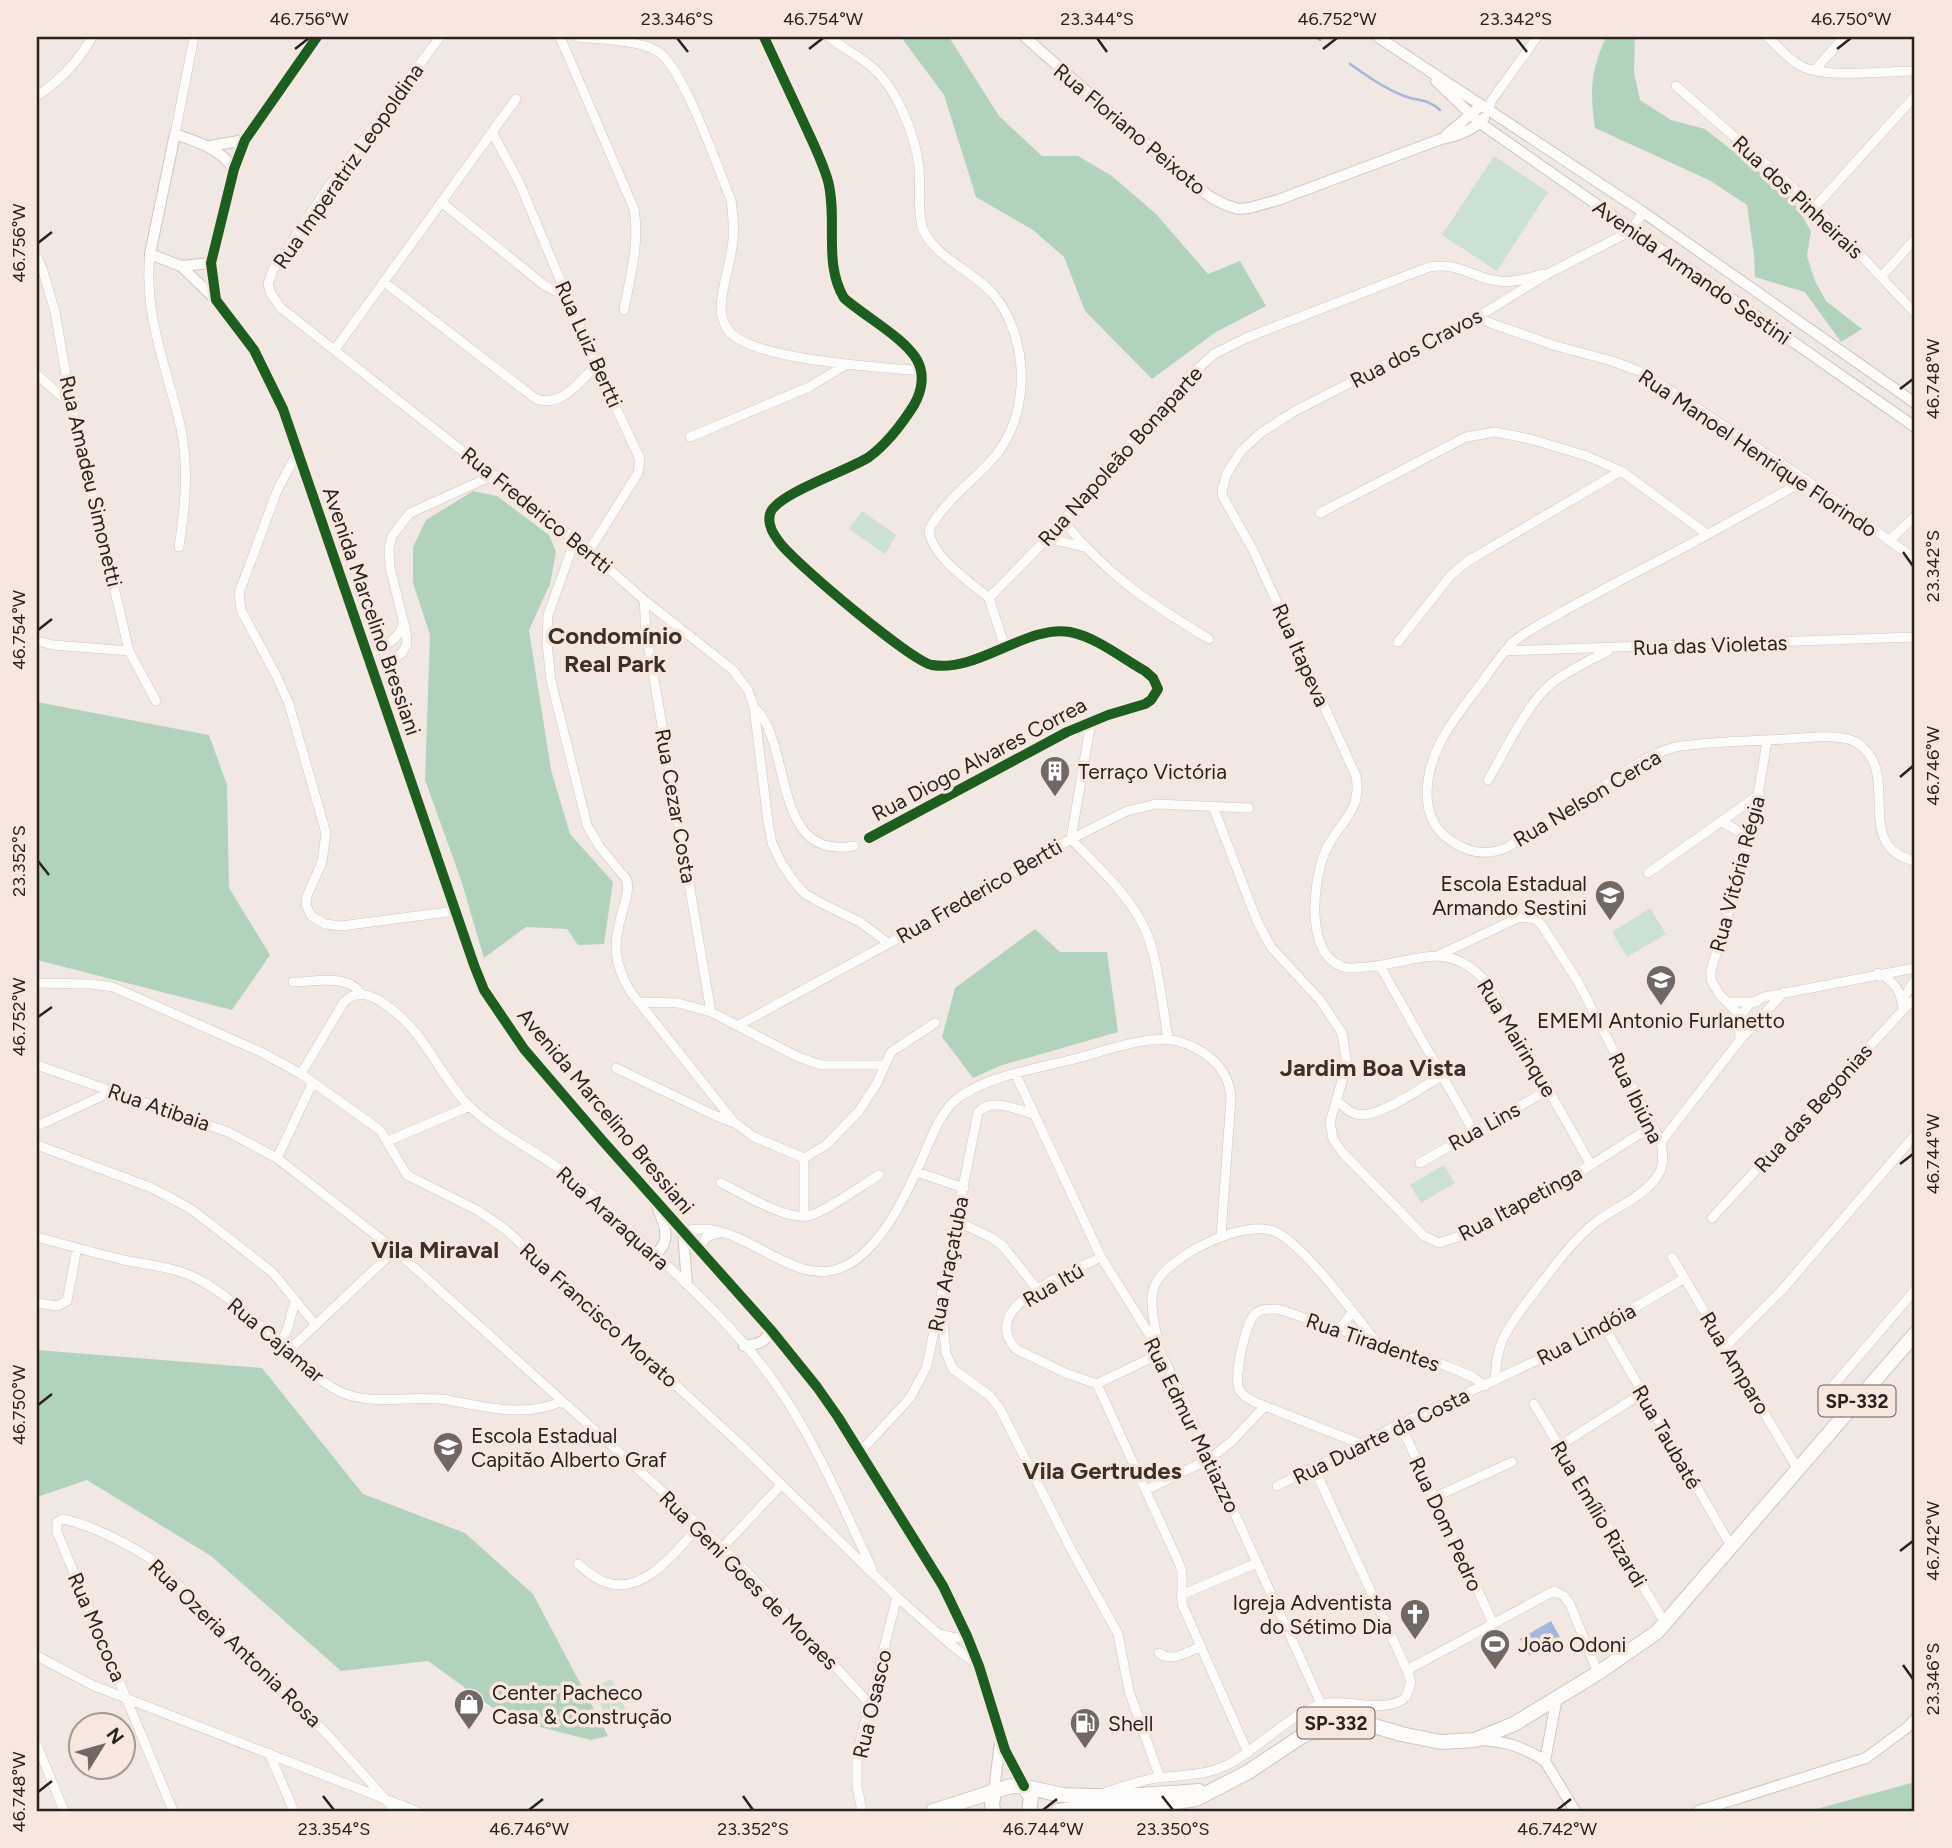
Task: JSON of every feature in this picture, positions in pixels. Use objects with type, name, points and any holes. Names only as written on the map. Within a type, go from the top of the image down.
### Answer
[{"type":"main road","name":"SP-332","points":[[1058,1811],[1109,1804],[1184,1802],[1248,1772],[1309,1732],[1344,1721],[1360,1722],[1441,1742],[1475,1740],[1507,1727],[1598,1673],[1657,1632],[1915,1334]]},
{"type":"main road","name":"SP-332","points":[[933,1811],[1005,1786],[1024,1786],[1050,1793],[1120,1796],[1211,1790]]},
{"type":"main road","points":[[1024,1786],[1031,1798],[1029,1811]]},
{"type":"main road","points":[[993,1811],[994,1791]]},
{"type":"street","points":[[37,96],[71,68],[92,37]]},
{"type":"street","points":[[179,547],[187,472],[181,430],[149,300],[147,278],[194,37]]},
{"type":"street","points":[[181,267],[211,263],[234,169],[245,140],[317,37]]},
{"type":"street","name":"Rua Imperatriz Leopoldina","points":[[305,326],[275,301],[270,292],[270,278],[327,189],[440,37]]},
{"type":"street","points":[[560,37],[635,209],[636,245],[624,310]]},
{"type":"street","points":[[578,37],[636,44],[654,49],[664,55],[681,80],[731,200],[733,245],[721,306],[727,329],[747,344],[771,351],[922,371]]},
{"type":"street","points":[[766,38],[828,182],[833,209],[832,253],[837,286],[844,298],[913,354],[922,371],[916,400],[884,446],[867,458],[781,500],[770,514],[770,525],[782,546],[810,573],[922,661],[942,666],[965,663],[1005,648],[989,598],[941,556],[933,546],[929,530],[937,516],[983,469],[1007,437],[1015,417],[1021,386],[1021,360],[1014,329],[993,293],[928,239],[920,215],[916,147],[907,121],[880,76],[870,65],[829,37]]},
{"type":"street","name":"Rua Floriano Peixoto","points":[[1025,37],[1187,180],[1212,198],[1240,209],[1278,200],[1441,139],[1475,119],[1488,105]]},
{"type":"street","points":[[1378,37],[1418,65]]},
{"type":"street","points":[[1488,105],[1537,37]]},
{"type":"street","points":[[1768,37],[1790,58],[1814,71],[1915,71]]},
{"type":"street","points":[[1814,71],[1844,37]]},
{"type":"street","name":"Avenida Armando Sestini","points":[[1418,65],[1488,105],[1915,402]]},
{"type":"street","name":"Avenida Armando Sestini","points":[[1418,65],[1475,119],[1915,427]]},
{"type":"street","name":"Rua dos Pinheirais","points":[[1676,86],[1815,207],[1915,313]]},
{"type":"street","points":[[1815,207],[1915,96]]},
{"type":"street","points":[[336,348],[516,99]]},
{"type":"street","name":"Rua Luiz Bertti","points":[[492,132],[519,182],[641,465],[628,491],[589,551]]},
{"type":"street","points":[[175,134],[209,146],[222,154],[234,169]]},
{"type":"street","points":[[209,146],[245,140]]},
{"type":"street","points":[[440,202],[544,285],[569,297]]},
{"type":"street","name":"Rua dos Cravos","points":[[1227,507],[1222,490],[1227,473],[1242,450],[1262,432],[1295,411],[1476,318],[1551,272],[1631,230],[1643,212]]},
{"type":"street","points":[[1882,276],[1915,239]]},
{"type":"street","points":[[150,254],[181,267],[216,300]]},
{"type":"street","name":"Rua Amadeu Simonetti","points":[[37,257],[55,312],[71,404],[129,651],[156,701]]},
{"type":"street","name":"Avenida Marcelino Bressiani","points":[[211,263],[216,300],[254,350],[283,409],[372,673],[484,990],[524,1049],[559,1091],[771,1330],[817,1387],[943,1586],[979,1666],[1011,1765],[1024,1786]]},
{"type":"street","name":"Rua Napoleão Bonaparte","points":[[989,598],[1048,538],[1182,383],[1226,346],[1429,267],[1445,264],[1502,282],[1551,272]]},
{"type":"street","points":[[384,282],[536,399],[545,402],[560,399],[596,365]]},
{"type":"street","name":"Rua Manoel Henrique Florindo","points":[[1476,318],[1644,373],[1806,480],[1915,559]]},
{"type":"street","name":"Rua Frederico Bertti","points":[[305,326],[589,551],[644,600],[733,670],[748,690],[754,707],[768,822],[772,843],[781,862],[804,892],[860,922],[888,943],[1071,839],[1127,811],[1156,804],[1249,808]]},
{"type":"street","points":[[690,437],[809,387],[847,363]]},
{"type":"street","points":[[37,375],[71,404]]},
{"type":"street","points":[[1320,513],[1466,437],[1495,432],[1587,456],[1621,471],[1707,534]]},
{"type":"street","points":[[298,451],[277,491],[239,601],[247,623],[289,704],[326,833],[322,862],[307,896],[308,910],[317,920],[341,926],[455,911]]},
{"type":"street","points":[[1398,642],[1451,575],[1468,561],[1621,471]]},
{"type":"street","points":[[372,673],[395,659],[405,649],[408,638],[390,568],[389,549],[393,536],[410,513],[494,475]]},
{"type":"street","name":"Rua Nelson Cerca","points":[[1806,480],[1530,630],[1505,651],[1446,731],[1430,766],[1427,804],[1430,817],[1435,827],[1450,841],[1467,850],[1495,852],[1508,847],[1646,758],[1662,751],[1680,746],[1826,737],[1851,740],[1869,753],[1875,764],[1883,835],[1888,847],[1895,854],[1915,861]]},
{"type":"street","name":"Rua Itapeva","points":[[1227,507],[1253,550],[1356,776],[1358,790],[1354,807]]},
{"type":"street","points":[[1889,541],[1915,516]]},
{"type":"street","points":[[1063,521],[1110,573],[1145,600],[1209,639]]},
{"type":"street","points":[[1048,538],[1085,548]]},
{"type":"street","points":[[575,540],[548,615],[547,644],[551,681],[587,825],[599,846],[627,880],[627,895],[614,951],[622,977],[734,1122],[754,1138],[804,1158]]},
{"type":"street","name":"Rua Cezar Costa","points":[[644,600],[646,632],[711,1012]]},
{"type":"street","points":[[367,656],[393,641],[404,623]]},
{"type":"street","name":"Rua Diogo Alvares Correa","points":[[869,838],[1091,721],[1130,710],[1151,701],[1156,695],[1157,683],[1145,671],[1090,639],[1070,632],[1058,631],[1040,635],[1005,648]]},
{"type":"street","name":"Rua das Violetas","points":[[1505,651],[1915,637]]},
{"type":"street","points":[[37,641],[53,645],[129,651]]},
{"type":"street","points":[[1488,780],[1537,699],[1550,685],[1573,669],[1613,649]]},
{"type":"street","name":"Rua Frederico Bertti","points":[[754,707],[767,724],[787,797],[801,827],[819,843],[831,847],[854,846]]},
{"type":"street","points":[[1091,721],[1071,839],[1127,902],[1144,927],[1153,955],[1168,1038]]},
{"type":"street","name":"Rua Vitória Régia","points":[[1752,1028],[1714,987],[1711,970],[1750,838],[1767,740]]},
{"type":"street","points":[[1648,873],[1759,794]]},
{"type":"street","name":"Rua Mairinque","points":[[1354,807],[1329,842],[1322,859],[1316,889],[1315,923],[1317,936],[1324,950],[1339,965],[1348,968],[1380,966],[1436,956],[1458,959],[1471,965],[1490,987],[1591,1165]]},
{"type":"street","points":[[1214,808],[1257,921],[1270,947],[1320,1000],[1342,1033],[1347,1064],[1337,1101],[1357,1114],[1377,1112],[1441,1076]]},
{"type":"street","points":[[1721,821],[1750,838]]},
{"type":"street","name":"Rua Ibiúna","points":[[1436,956],[1520,917],[1535,919],[1551,937],[1577,980],[1661,1142],[1662,1167],[1657,1178],[1581,1235],[1564,1253],[1511,1324],[1497,1357],[1495,1381]]},
{"type":"street","points":[[739,1025],[888,943]]},
{"type":"street","points":[[1380,966],[1474,1132]]},
{"type":"street","points":[[1741,1040],[1740,1017],[1745,1009],[1771,994],[1915,968]]},
{"type":"street","points":[[1878,973],[1898,987],[1902,1005]]},
{"type":"street","name":"Rua das Begonias","points":[[1713,1218],[1902,1005],[1915,979]]},
{"type":"street","name":"Rua Araraquara","points":[[293,982],[345,981],[354,985],[361,994],[372,996],[410,1024],[470,1106],[576,1182],[687,1284],[777,1386],[801,1426],[874,1573]]},
{"type":"street","name":"Rua Francisco Morato","points":[[37,983],[91,984],[113,988],[261,1052],[313,1082],[373,1125],[388,1141],[407,1175],[477,1210],[505,1229],[739,1443],[874,1573]]},
{"type":"street","points":[[1661,1142],[1741,1040],[1785,992]]},
{"type":"street","points":[[301,1074],[344,1002],[353,995],[361,994]]},
{"type":"street","name":"Rua das Begonias","points":[[1902,1005],[1915,999]]},
{"type":"street","points":[[1727,1002],[1756,1001]]},
{"type":"street","points":[[1756,1001],[1765,1012]]},
{"type":"street","points":[[639,1002],[678,1003],[711,1012],[821,1065],[883,1065]]},
{"type":"street","points":[[804,1158],[834,1139],[859,1111],[877,1083],[891,1052],[935,1023]]},
{"type":"street","points":[[687,1284],[683,1232],[700,1228],[724,1232],[795,1265],[815,1271],[836,1269],[857,1259],[872,1245],[891,1219],[950,1106],[971,1090],[1016,1075],[1138,1043],[1168,1038],[1187,1044],[1217,1063],[1230,1084],[1221,1235]]},
{"type":"street","name":"Rua Atibaia","points":[[37,1065],[228,1132],[277,1158]]},
{"type":"street","points":[[616,1068],[734,1122]]},
{"type":"street","name":"Rua Edmur Matiazzo","points":[[1016,1075],[1101,1258],[1160,1351],[1321,1704]]},
{"type":"street","points":[[277,1158],[313,1082]]},
{"type":"street","name":"Rua Lins","points":[[1420,1163],[1548,1090]]},
{"type":"street","points":[[37,1126],[113,1091]]},
{"type":"street","name":"Rua Itapetinga","points":[[1337,1101],[1330,1122],[1333,1139],[1342,1152],[1408,1222],[1433,1241],[1440,1243],[1469,1233],[1591,1165],[1652,1126]]},
{"type":"street","name":"Rua Araçatuba","points":[[860,1452],[910,1398],[927,1366],[978,1112],[988,1105],[997,1105],[1034,1114]]},
{"type":"street","points":[[388,1141],[470,1106]]},
{"type":"street","points":[[1725,1347],[1782,1290],[1915,1135]]},
{"type":"street","points":[[37,1145],[171,1197],[191,1209],[257,1258],[316,1324]]},
{"type":"street","name":"Rua Geni Goes de Moraes","points":[[277,1158],[396,1250],[699,1526],[870,1704]]},
{"type":"street","points":[[804,1158],[804,1216]]},
{"type":"street","points":[[917,1172],[964,1188]]},
{"type":"street","points":[[721,1183],[780,1211],[804,1216],[820,1211],[879,1175]]},
{"type":"street","points":[[653,1197],[666,1238],[666,1244],[655,1254]]},
{"type":"street","points":[[957,1221],[1003,1246],[1038,1290]]},
{"type":"street","points":[[1248,1753],[1182,1604],[1182,1572],[1179,1563],[1097,1384],[1160,1351],[1153,1298],[1155,1286],[1168,1268],[1221,1235],[1241,1229],[1258,1227],[1273,1230],[1302,1253],[1378,1344]]},
{"type":"street","points":[[699,1249],[706,1237],[724,1232]]},
{"type":"street","name":"Rua Cajamar","points":[[37,1237],[196,1278],[238,1308],[321,1380],[352,1396],[443,1399],[490,1408],[519,1409],[541,1408],[562,1401]]},
{"type":"street","points":[[37,1303],[57,1306],[64,1304],[69,1295],[77,1248]]},
{"type":"street","points":[[288,1351],[396,1250]]},
{"type":"street","name":"Rua Amparo","points":[[1672,1257],[1797,1468]]},
{"type":"street","name":"Rua Itú","points":[[1097,1384],[1082,1380],[1016,1349],[1004,1329],[1006,1319],[1014,1307],[1038,1290],[1101,1258]]},
{"type":"street","name":"Rua Lindóia","points":[[1485,1386],[1604,1326],[1685,1278]]},
{"type":"street","points":[[1821,1400],[1915,1290]]},
{"type":"street","points":[[280,1344],[295,1301]]},
{"type":"street","points":[[941,1304],[946,1353],[953,1369],[989,1396],[1000,1409],[1072,1551],[1118,1634],[1129,1691],[1160,1778]]},
{"type":"street","name":"Rua Tiradentes","points":[[1265,1406],[1248,1398],[1239,1389],[1238,1382],[1249,1321],[1258,1311],[1278,1309],[1474,1377],[1485,1386]]},
{"type":"street","points":[[1339,1330],[1352,1312]]},
{"type":"street","name":"Rua Taubaté","points":[[1604,1326],[1731,1546]]},
{"type":"street","points":[[744,1346],[762,1342],[768,1338],[771,1330]]},
{"type":"street","name":"Rua Duarte da Costa","points":[[1278,1486],[1399,1424],[1485,1386]]},
{"type":"street","points":[[1559,1446],[1642,1394]]},
{"type":"street","name":"Rua Emílio Rizardi","points":[[1534,1404],[1665,1623]]},
{"type":"street","points":[[1146,1490],[1209,1459],[1231,1442],[1265,1406],[1361,1444]]},
{"type":"street","name":"Rua Dom Pedro","points":[[1399,1424],[1493,1623]]},
{"type":"street","points":[[1433,1498],[1512,1462]]},
{"type":"street","points":[[1094,1795],[1160,1778],[1211,1772],[1248,1753],[1321,1704],[1337,1702],[1391,1706],[1406,1697],[1411,1682],[1407,1670],[1314,1468]]},
{"type":"street","points":[[722,1548],[781,1485]]},
{"type":"street","name":"Rua Mococa","points":[[59,1520],[57,1532],[173,1811]]},
{"type":"street","name":"Rua Ozeria Antonia Rosa","points":[[59,1520],[92,1529],[153,1560],[327,1734],[396,1811]]},
{"type":"street","points":[[578,1564],[608,1584],[629,1583],[644,1578],[660,1567],[699,1526]]},
{"type":"street","points":[[1181,1595],[1257,1563]]},
{"type":"street","points":[[874,1573],[897,1597],[979,1666]]},
{"type":"street","points":[[1407,1670],[1548,1592],[1559,1592],[1570,1604],[1598,1673]]},
{"type":"street","name":"Rua Osasco","points":[[862,1811],[857,1786],[857,1754],[897,1597]]},
{"type":"street","points":[[938,1633],[956,1639],[967,1636]]},
{"type":"street","points":[[1159,1653],[1163,1657],[1172,1658],[1200,1647]]},
{"type":"street","points":[[37,1656],[92,1685],[416,1811]]},
{"type":"street","points":[[1545,1761],[1558,1698]]},
{"type":"street","points":[[1698,1811],[1866,1758],[1915,1719]]},
{"type":"street","points":[[994,1791],[1000,1735]]},
{"type":"street","points":[[1475,1740],[1501,1740],[1524,1748],[1545,1761],[1575,1811]]},
{"type":"street","points":[[37,1745],[64,1811]]},
{"type":"street","points":[[269,1753],[295,1811]]},
{"type":"green space","points":[[901,37],[949,37],[999,116],[1042,156],[1078,156],[1112,176],[1156,214],[1208,274],[1240,261],[1266,306],[1216,332],[1152,379],[1085,311],[1064,257],[1033,230],[976,197],[944,95]]},
{"type":"green space","points":[[1606,37],[1635,37],[1634,72],[1640,100],[1671,120],[1705,129],[1791,197],[1811,231],[1807,256],[1815,281],[1826,301],[1862,329],[1841,342],[1805,292],[1755,277],[1747,205],[1709,180],[1595,128],[1593,82]]},
{"type":"green space","points":[[1494,156],[1548,192],[1497,271],[1442,235]]},
{"type":"green space","points":[[473,491],[497,496],[549,535],[556,552],[550,584],[529,630],[551,770],[570,834],[613,882],[604,944],[578,945],[567,929],[526,927],[484,958],[461,880],[425,780],[430,635],[413,583],[413,547],[426,520]]},
{"type":"green space","points":[[862,511],[896,535],[885,554],[849,529]]},
{"type":"green space","points":[[37,702],[209,735],[227,785],[229,888],[270,955],[232,1010],[37,960]]},
{"type":"green space","points":[[1650,908],[1666,934],[1627,957],[1612,932]]},
{"type":"green space","points":[[1035,929],[1060,952],[1107,952],[1118,1032],[999,1066],[973,1078],[942,1037],[955,988]]},
{"type":"green space","points":[[1444,1165],[1455,1183],[1421,1203],[1410,1185]]},
{"type":"green space","points":[[37,1350],[262,1368],[363,1494],[465,1533],[533,1594],[608,1736],[591,1740],[508,1719],[428,1661],[341,1671],[211,1556],[87,1480],[37,1497]]},
{"type":"green space","points":[[612,1679],[627,1713],[608,1721],[593,1687]]},
{"type":"green space","points":[[1915,1782],[1915,1811],[1809,1811]]},
{"type":"water","points":[[1551,1621],[1560,1637],[1529,1655],[1520,1639]]},
{"type":"waterway","points":[[1316,37],[1320,40]]},
{"type":"waterway","points":[[1350,64],[1390,89],[1409,98],[1427,102],[1440,110]]},
{"type":"waterway","points":[[1910,1811],[1915,1806]]},
{"type":"cycle path","points":[[317,37],[245,140],[234,169],[211,263],[216,300],[254,350],[283,409],[484,990],[524,1049],[771,1330],[838,1417],[943,1586],[979,1666],[1005,1750],[1024,1786]]},
{"type":"cycle path","points":[[764,37],[817,151],[828,181],[832,211],[832,256],[838,285],[844,298],[894,335],[911,352],[917,360],[922,377],[914,405],[876,452],[785,498],[770,514],[773,533],[790,554],[854,610],[902,647],[932,665],[949,666],[967,662],[1037,635],[1054,631],[1070,632],[1099,643],[1145,671],[1153,678],[1158,689],[1145,704],[1108,715],[1067,732],[869,838]]},
{"type":"place","name":"Terraço Victória","points":[[1055,798]]},
{"type":"place","name":"Escola Estadual Armando Sestini","points":[[1610,922]]},
{"type":"place","name":"EMEMI Antonio Furlanetto","points":[[1661,1007]]},
{"type":"place","name":"Escola Estadual Capitão Alberto Graf","points":[[448,1474]]},
{"type":"place","name":"Igreja Adventista do Sétimo Dia","points":[[1415,1641]]},
{"type":"place","name":"João Odoni","points":[[1495,1671]]},
{"type":"place","name":"Center Pacheco Casa & Construção","points":[[469,1731]]},
{"type":"place","name":"Shell","points":[[1085,1750]]},
{"type":"district","name":"Condomínio Real Park","points":[[615,649]]},
{"type":"district","name":"Jardim Boa Vista","points":[[1373,1067]]},
{"type":"district","name":"Vila Miraval","points":[[435,1249]]},
{"type":"district","name":"Vila Gertrudes","points":[[1102,1470]]}]
